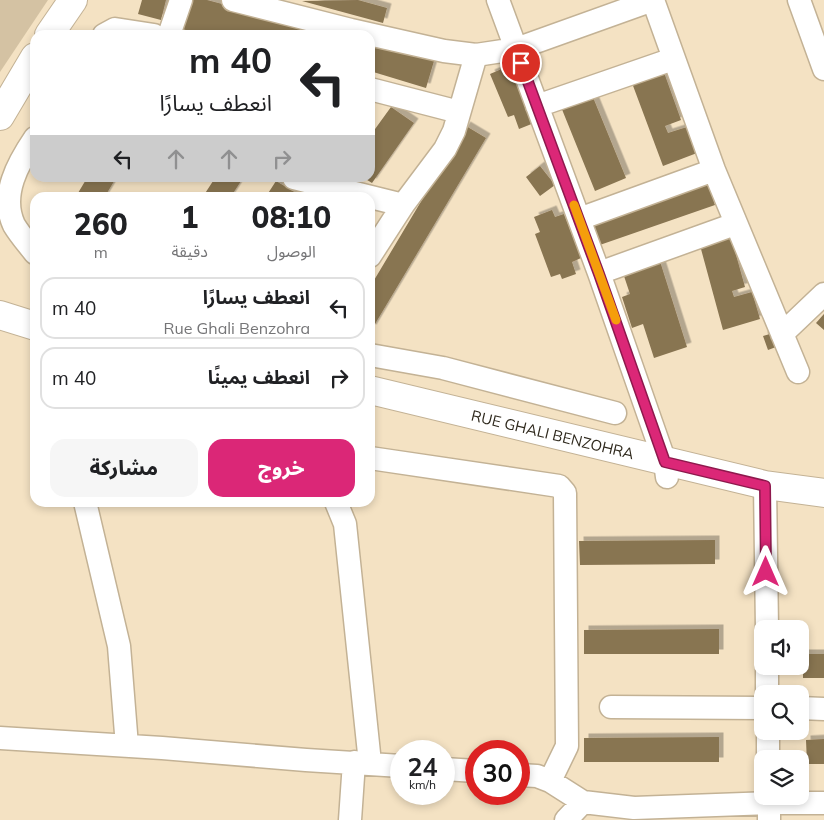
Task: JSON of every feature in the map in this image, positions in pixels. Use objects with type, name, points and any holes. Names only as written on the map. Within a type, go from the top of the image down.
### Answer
[{"type":"main road","points":[[53,30],[73,0]]},
{"type":"main road","points":[[0,116],[30,65]]},
{"type":"main road","points":[[0,301],[30,309]]},
{"type":"main road","points":[[0,315],[30,324]]},
{"type":"main road","name":"RUE GHALI BENZOHRA","points":[[375,391],[666,469],[824,505]]},
{"type":"main road","name":"RUE GHALI BENZOHRA","points":[[375,410],[500,437],[666,469]]},
{"type":"main road","name":"RUE GHALI BENZOHRA","points":[[765,492],[824,493]]},
{"type":"street","points":[[171,30],[181,0]]},
{"type":"street","points":[[233,0],[350,30]]},
{"type":"street","points":[[498,0],[599,274],[666,469]]},
{"type":"street","points":[[375,36],[444,51],[476,54],[516,49],[653,0],[673,59],[735,224],[798,372]]},
{"type":"street","points":[[799,0],[824,68]]},
{"type":"street","points":[[375,248],[403,204],[445,149],[454,130],[476,54]]},
{"type":"street","points":[[537,106],[673,59]]},
{"type":"street","points":[[375,90],[459,112]]},
{"type":"street","points":[[30,146],[16,167],[9,184],[5,205],[12,224],[30,247]]},
{"type":"street","points":[[579,219],[714,170]]},
{"type":"street","points":[[311,182],[353,192]]},
{"type":"street","points":[[375,197],[403,204]]},
{"type":"street","points":[[599,274],[735,224]]},
{"type":"street","points":[[782,334],[824,294]]},
{"type":"street","points":[[375,356],[443,368],[615,413]]},
{"type":"street","points":[[375,459],[558,486],[565,493],[567,746],[550,782]]},
{"type":"street","points":[[765,492],[767,620]]},
{"type":"street","points":[[86,507],[119,646],[127,746]]},
{"type":"street","points":[[338,507],[345,524],[362,763],[350,820]]},
{"type":"street","points":[[611,707],[754,708]]},
{"type":"street","points":[[809,708],[824,709]]},
{"type":"street","points":[[0,738],[390,765]]},
{"type":"street","points":[[530,776],[537,776],[550,782],[583,802],[634,808],[769,806],[824,802]]},
{"type":"street","points":[[566,820],[583,802]]},
{"type":"shaded area","points":[[0,0],[48,0],[0,72]]},
{"type":"building","points":[[142,0],[166,0],[161,20],[138,14]]},
{"type":"building","points":[[190,0],[207,0],[320,30],[186,30],[182,29]]},
{"type":"building","points":[[358,0],[387,8],[383,23],[302,1]]},
{"type":"building","points":[[375,44],[434,61],[426,88],[375,73]]},
{"type":"building","points":[[661,64],[681,120],[665,126],[668,133],[687,127],[697,153],[663,166],[629,75]]},
{"type":"building","points":[[511,65],[534,123],[519,129],[514,115],[508,117],[490,74]]},
{"type":"building","points":[[590,90],[626,178],[595,191],[559,102]]},
{"type":"building","points":[[391,107],[414,123],[375,179],[375,129]]},
{"type":"building","points":[[466,126],[486,138],[375,324],[375,279]]},
{"type":"building","points":[[540,166],[555,185],[540,196],[526,177]]},
{"type":"building","points":[[85,182],[114,182],[108,192],[79,192]]},
{"type":"building","points":[[212,182],[240,182],[234,192],[206,192]]},
{"type":"building","points":[[275,182],[278,182],[294,192],[269,192]]},
{"type":"building","points":[[708,183],[715,205],[594,247],[586,225]]},
{"type":"building","points":[[552,210],[555,217],[564,214],[581,258],[572,262],[576,274],[562,279],[560,274],[551,277],[535,234],[540,232],[534,217]]},
{"type":"building","points":[[729,230],[745,287],[732,291],[734,297],[752,292],[760,319],[723,330],[698,238]]},
{"type":"building","points":[[658,255],[687,347],[654,358],[643,324],[632,328],[622,297],[630,294],[621,267]]},
{"type":"building","points":[[824,314],[824,330],[816,323]]},
{"type":"building","points":[[780,331],[784,344],[768,350],[763,336]]},
{"type":"building","points":[[715,540],[715,564],[580,565],[579,541]]},
{"type":"building","points":[[719,629],[719,654],[584,654],[584,630]]},
{"type":"building","points":[[809,654],[824,654],[824,678],[803,678],[803,675],[809,675]]},
{"type":"building","points":[[719,737],[719,762],[584,762],[584,738]]},
{"type":"building","points":[[824,739],[824,764],[809,764],[809,750],[806,750],[806,740]]},
{"type":"slow traffic","points":[[574,205],[616,320]]},
{"type":"route","points":[[521,63],[599,274],[665,462],[765,486],[766,572]]}]
